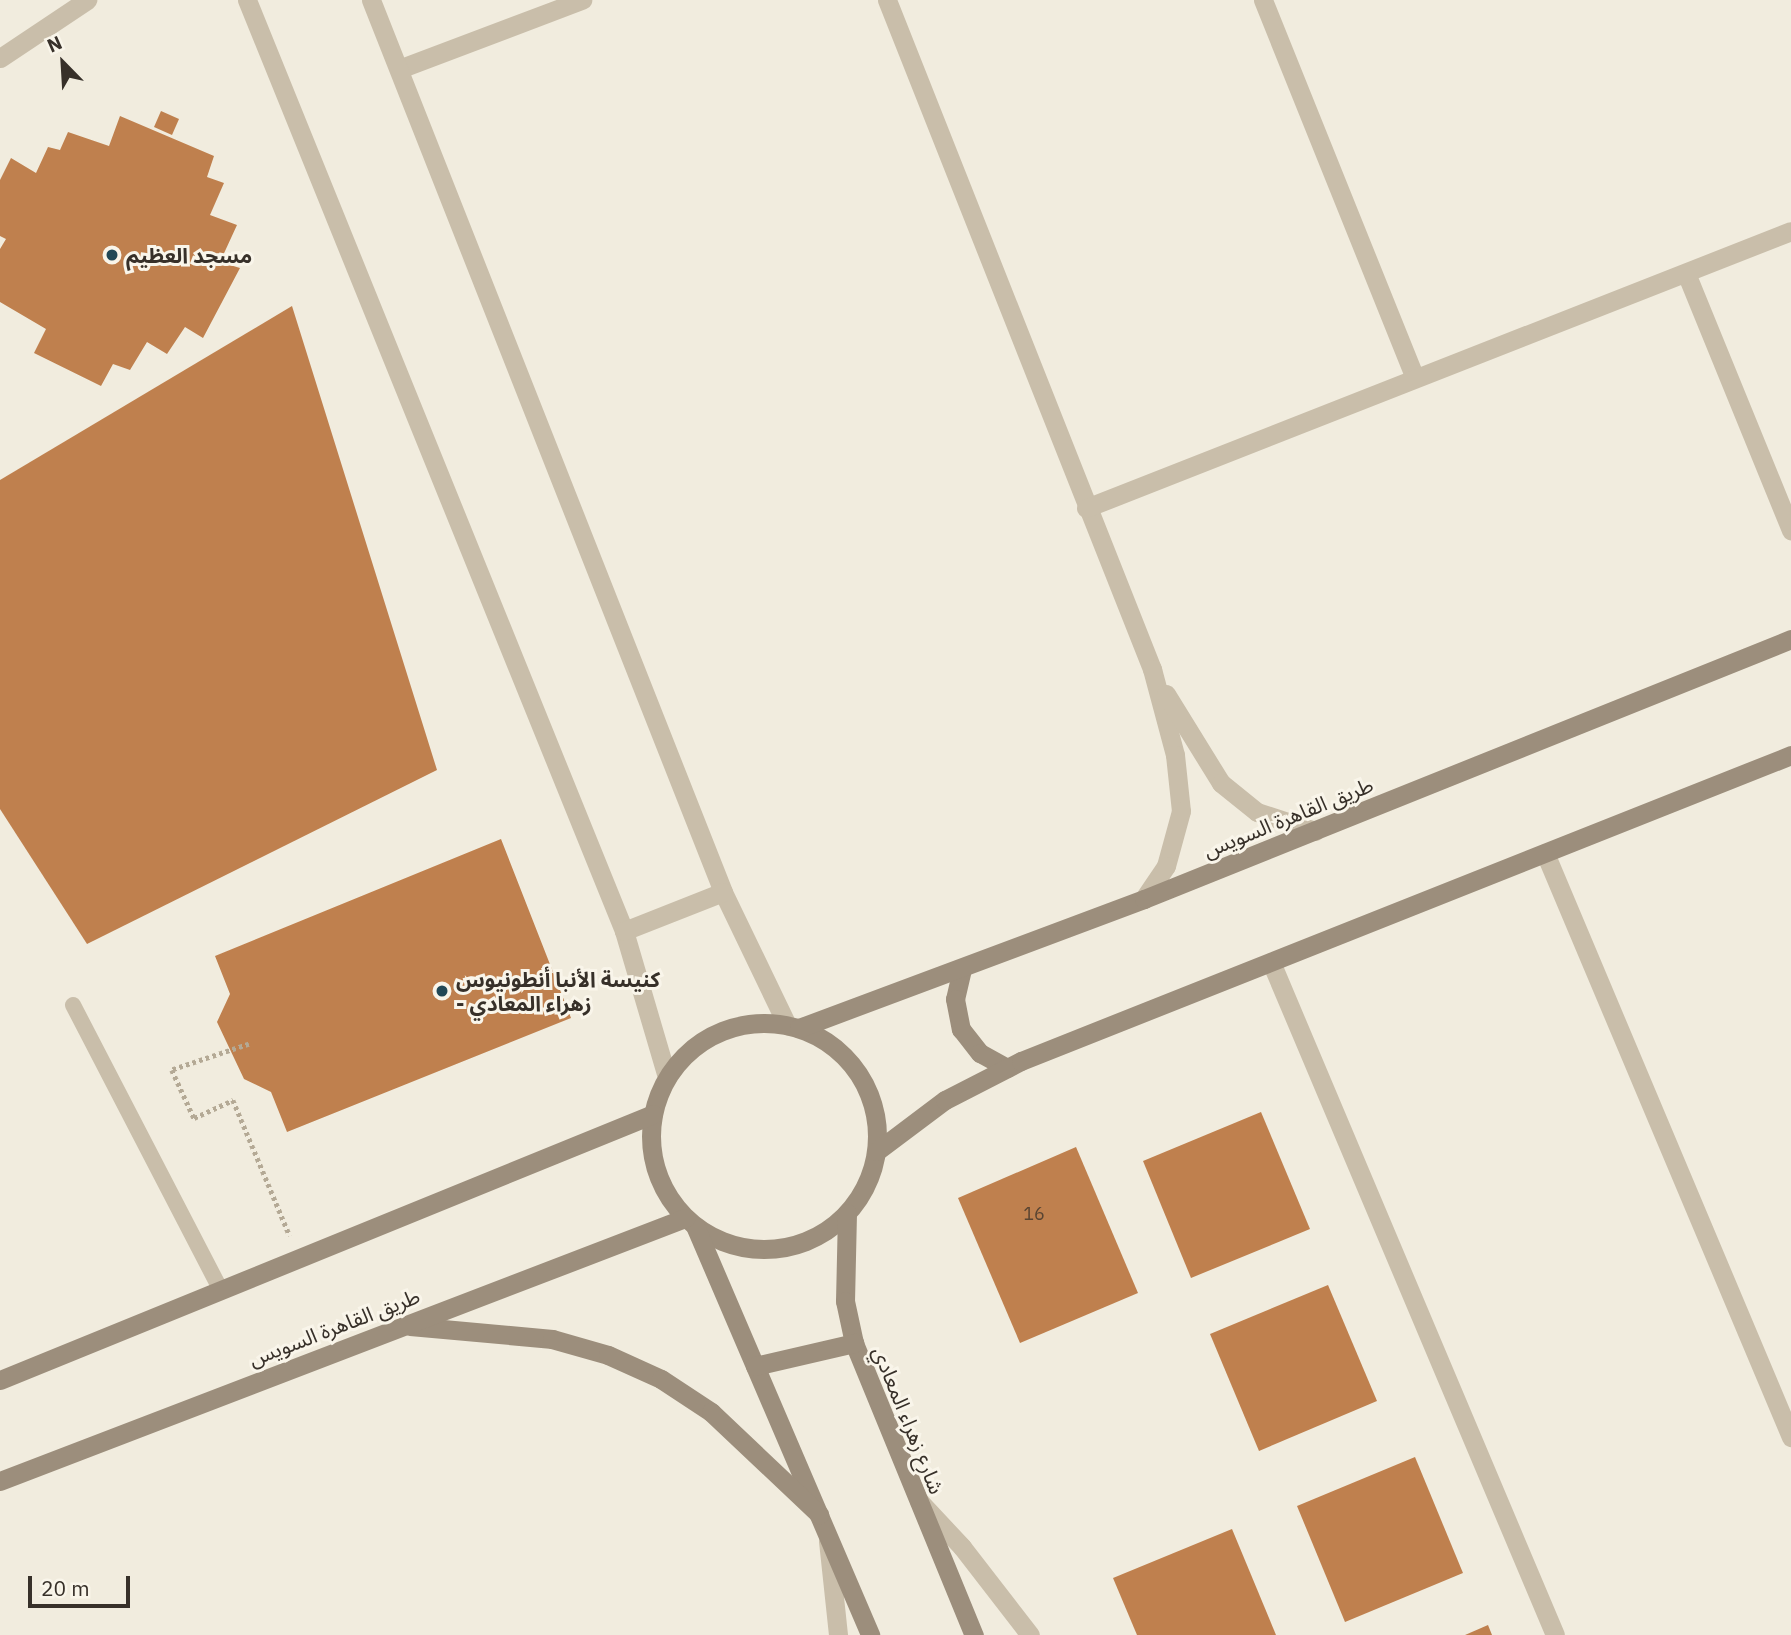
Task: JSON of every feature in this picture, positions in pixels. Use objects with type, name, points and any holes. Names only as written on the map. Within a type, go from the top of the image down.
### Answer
[{"type":"main road","name":"طريق القاهرة السويس","points":[[793,1027],[962,969],[1144,899],[1791,639]]},
{"type":"main road","points":[[877,1151],[945,1100],[1007,1068],[1791,755]]},
{"type":"main road","points":[[962,969],[955,999],[961,1029],[979,1054],[1007,1068]]},
{"type":"main road","points":[[690,1222],[724,1243],[757,1250],[790,1247],[821,1234],[847,1213],[867,1185],[877,1151],[877,1119],[868,1090],[851,1063],[828,1042],[793,1027],[752,1024],[719,1032],[690,1051],[667,1077],[653,1114],[655,1170],[690,1222],[820,1514],[870,1635]]},
{"type":"main road","points":[[0,1380],[653,1114]]},
{"type":"main road","name":"شارع زهراء المعادي","points":[[847,1213],[845,1301],[854,1343],[974,1635]]},
{"type":"main road","name":"طريق القاهرة السويس","points":[[0,1481],[402,1326],[690,1222]]},
{"type":"main road","points":[[402,1326],[552,1339],[619,1360],[662,1379],[711,1412],[820,1514]]},
{"type":"main road","points":[[755,1366],[854,1343]]},
{"type":"street","points":[[0,58],[87,0]]},
{"type":"street","points":[[247,0],[624,931],[667,1077]]},
{"type":"street","points":[[371,0],[723,892],[793,1027]]},
{"type":"street","points":[[399,69],[582,0]]},
{"type":"street","points":[[887,0],[1152,669],[1175,755],[1181,811],[1166,866],[1144,899]]},
{"type":"street","points":[[1263,0],[1415,378]]},
{"type":"street","points":[[1086,508],[1791,231]]},
{"type":"street","points":[[1686,273],[1791,530]]},
{"type":"street","points":[[1152,669],[1221,783],[1257,812],[1315,831]]},
{"type":"street","points":[[1545,853],[1791,1437]]},
{"type":"street","points":[[624,931],[723,892]]},
{"type":"street","points":[[1271,962],[1555,1635]]},
{"type":"street","points":[[916,1498],[962,1546],[1030,1635]]},
{"type":"street","points":[[827,1533],[838,1635]]},
{"type":"lane","points":[[73,1005],[221,1290]]},
{"type":"path","points":[[250,1044],[172,1070],[194,1118],[233,1100],[299,1259]]},
{"type":"building","points":[[161,111],[179,119],[172,135],[154,127]]},
{"type":"building","name":"مسجد العظيم","points":[[120,116],[214,156],[207,177],[224,183],[210,215],[237,225],[220,262],[240,268],[203,338],[185,327],[167,354],[147,342],[130,370],[113,364],[101,386],[34,353],[46,329],[0,302],[0,249],[6,239],[0,236],[0,180],[11,158],[36,173],[48,147],[60,150],[68,132],[109,146]]},
{"type":"building","points":[[292,306],[437,770],[87,944],[0,809],[0,480]]},
{"type":"building","points":[[501,839],[571,1018],[287,1132],[271,1092],[244,1079],[217,1022],[230,994],[215,956]]},
{"type":"building","points":[[1261,1112],[1310,1229],[1191,1278],[1143,1161]]},
{"type":"building","points":[[1076,1147],[1138,1293],[1020,1343],[958,1198]]},
{"type":"building","points":[[1328,1285],[1377,1401],[1259,1451],[1210,1334]]},
{"type":"building","points":[[1415,1457],[1463,1573],[1345,1622],[1297,1506]]},
{"type":"building","points":[[1232,1529],[1276,1635],[1137,1635],[1113,1578]]},
{"type":"building","points":[[1488,1625],[1492,1635],[1465,1635]]},
{"type":"place","name":"مسجد العظيم","points":[[112,255]]},
{"type":"place","name":"كنيسة الأنبا أنطونيوس - زهراء المعادي","points":[[442,991]]}]
